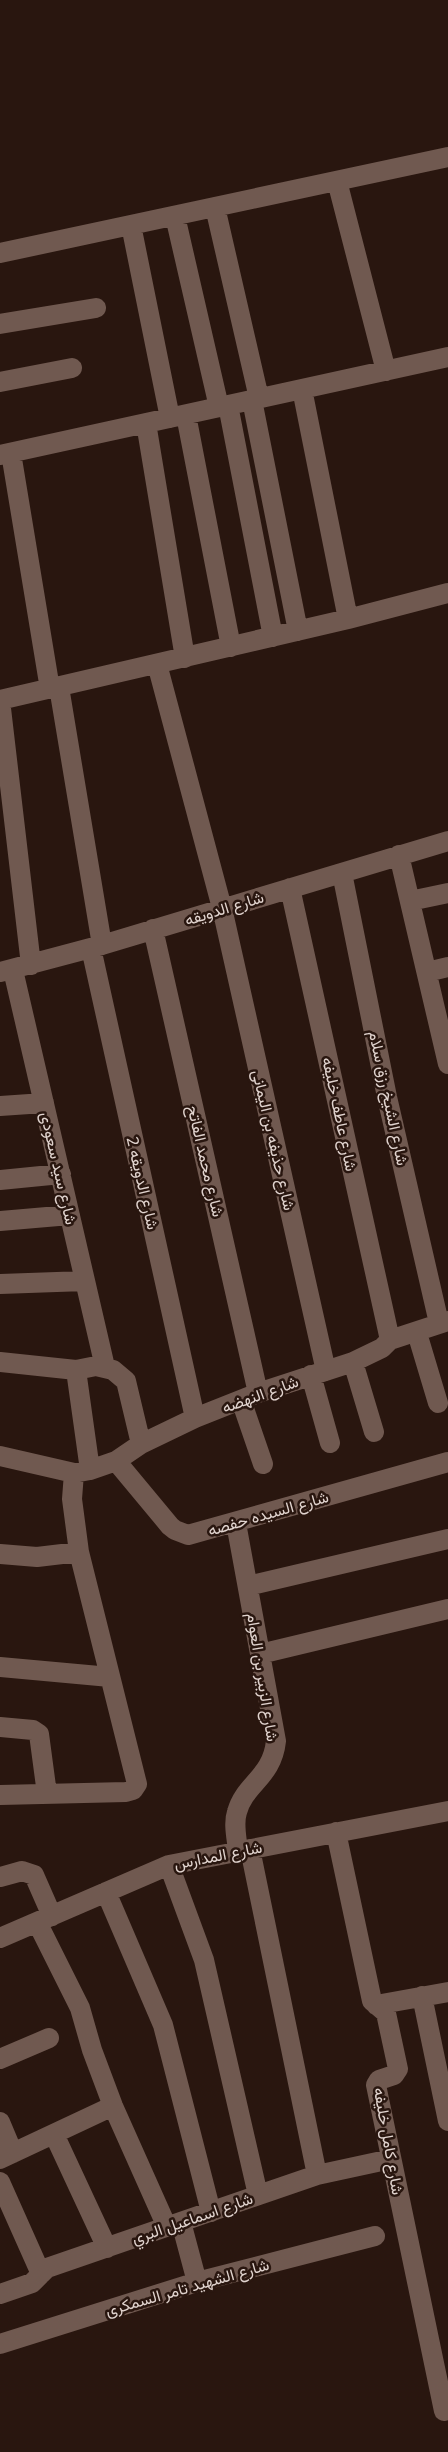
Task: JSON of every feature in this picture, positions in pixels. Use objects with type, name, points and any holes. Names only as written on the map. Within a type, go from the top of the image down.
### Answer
[{"type":"street","points":[[0,253],[448,157]]},
{"type":"street","points":[[337,181],[386,371]]},
{"type":"street","points":[[215,207],[256,399],[298,631]]},
{"type":"street","points":[[175,216],[224,406],[273,637]]},
{"type":"street","points":[[130,225],[178,416],[232,647]]},
{"type":"street","points":[[0,324],[96,308]]},
{"type":"street","points":[[5,454],[448,357]]},
{"type":"street","points":[[0,382],[72,368]]},
{"type":"street","points":[[302,389],[348,619]]},
{"type":"street","points":[[146,423],[185,658]]},
{"type":"street","name":"شارع الدويقه 2","points":[[5,454],[54,688],[96,946],[195,1418]]},
{"type":"street","points":[[0,700],[232,647],[448,593]]},
{"type":"street","name":"شارع حذيفه بن اليمانى","points":[[157,664],[222,908],[319,1373],[330,1443]]},
{"type":"street","name":"شارع سيد سعودى","points":[[0,700],[15,969],[105,1366]]},
{"type":"street","name":"شارع الدويقه","points":[[15,969],[153,930],[448,841]]},
{"type":"street","points":[[399,856],[448,1064]]},
{"type":"street","name":"شارع الشيخ رزق سلام","points":[[342,873],[387,1097],[444,1322]]},
{"type":"street","name":"شارع عاطف خليفه","points":[[290,888],[390,1340]]},
{"type":"street","points":[[410,901],[448,893]]},
{"type":"street","name":"شارع محمد الفاتح","points":[[153,930],[263,1464]]},
{"type":"street","points":[[427,972],[448,967]]},
{"type":"street","points":[[0,1106],[44,1103]]},
{"type":"street","points":[[0,1180],[61,1174]]},
{"type":"street","points":[[0,1221],[70,1215]]},
{"type":"street","points":[[0,1284],[85,1281]]},
{"type":"street","name":"شارع النهضه","points":[[82,1471],[116,1462],[141,1444],[195,1418],[353,1362],[370,1354],[390,1340],[444,1322]]},
{"type":"street","points":[[417,1332],[438,1403]]},
{"type":"street","points":[[0,1362],[76,1370],[105,1366],[113,1370],[126,1382],[141,1444]]},
{"type":"street","points":[[353,1362],[374,1432]]},
{"type":"street","points":[[0,1795],[126,1792],[135,1788],[138,1781],[79,1552],[72,1499],[82,1471],[76,1370]]},
{"type":"street","points":[[0,1456],[82,1471]]},
{"type":"street","name":"شارع السيده حفصه","points":[[116,1462],[175,1530],[188,1535],[448,1462]]},
{"type":"street","name":"شارع الزبير بن العوام","points":[[236,1523],[276,1741],[271,1764],[243,1798],[236,1813],[317,2175]]},
{"type":"street","points":[[248,1586],[448,1539]]},
{"type":"street","points":[[0,1554],[37,1557],[79,1552]]},
{"type":"street","points":[[260,1654],[448,1609]]},
{"type":"street","points":[[0,1667],[110,1677]]},
{"type":"street","points":[[0,1727],[33,1730],[39,1734],[47,1794]]},
{"type":"street","name":"شارع المدارس","points":[[0,1938],[169,1865],[448,1811]]},
{"type":"street","name":"شارع كامل خليفه","points":[[336,1832],[372,2001],[386,2013],[398,2069],[394,2076],[379,2080],[376,2085],[444,2411]]},
{"type":"street","points":[[169,1865],[204,1960],[258,2195]]},
{"type":"street","points":[[0,1877],[22,1871],[34,1875],[44,1919],[80,2008],[92,2050],[113,2106],[174,2224],[197,2282]]},
{"type":"street","points":[[106,1892],[163,2025],[211,2212]]},
{"type":"street","points":[[376,2005],[448,1992]]},
{"type":"street","points":[[422,1996],[448,2122]]},
{"type":"street","points":[[0,2059],[50,2038]]},
{"type":"street","points":[[0,2122],[6,2156],[113,2106]]},
{"type":"street","points":[[54,2134],[107,2248]]},
{"type":"street","name":"شارع اسماعيل البري","points":[[0,2294],[32,2283],[47,2268],[174,2224],[317,2175],[391,2159]]},
{"type":"street","points":[[0,2182],[41,2274]]},
{"type":"street","name":"شارع الشهيد تامر السمكرى","points":[[0,2344],[197,2282],[375,2236]]}]
